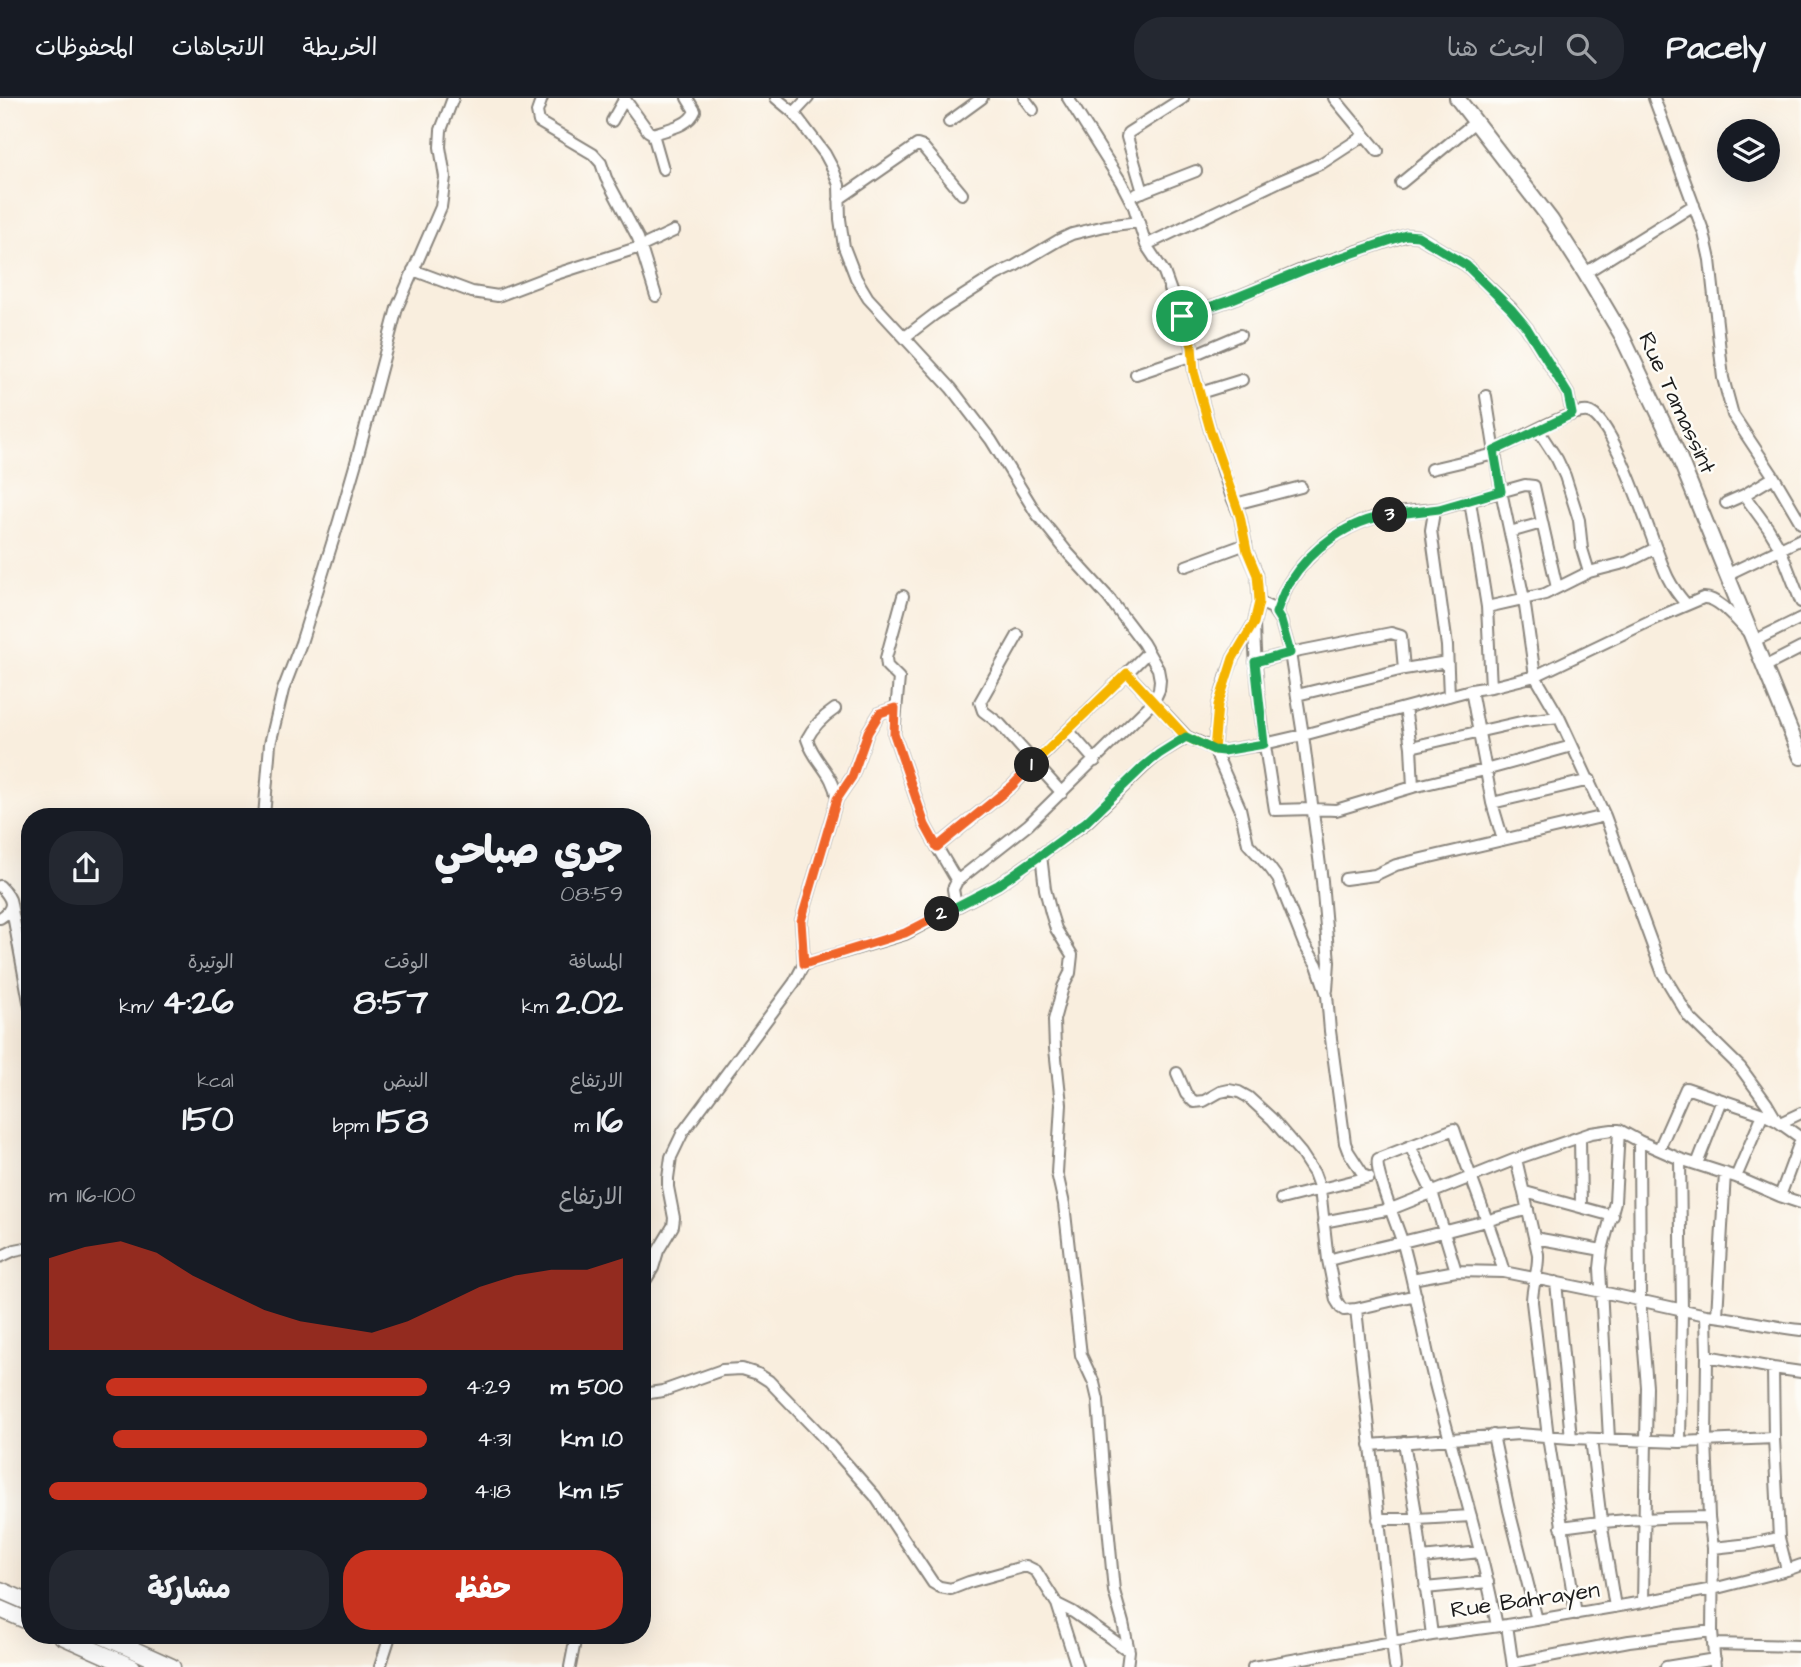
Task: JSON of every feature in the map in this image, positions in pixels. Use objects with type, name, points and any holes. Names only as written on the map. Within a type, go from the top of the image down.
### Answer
[{"type":"highway","points":[[0,1590],[21,1599]]},
{"type":"highway","points":[[0,1609],[21,1618]]},
{"type":"highway","points":[[80,1644],[132,1667]]},
{"type":"highway","points":[[121,1644],[172,1667]]},
{"type":"main road","name":"Rue Tamassint","points":[[1457,98],[1551,220],[1621,334],[1677,452],[1801,757]]},
{"type":"street","points":[[265,808],[271,744],[283,690],[301,643],[350,484],[397,308],[441,207],[445,177],[440,147],[441,130],[453,98]]},
{"type":"street","points":[[542,98],[537,112],[540,122],[593,154],[601,163],[638,239],[656,296]]},
{"type":"street","points":[[612,121],[625,98],[648,131],[653,134],[663,169]]},
{"type":"street","points":[[653,134],[692,118],[695,111],[687,98]]},
{"type":"street","points":[[776,98],[794,113],[825,154],[839,185],[844,247],[856,278],[868,298],[951,388],[991,440],[1036,513],[1108,597],[1158,669],[1160,690],[1154,701],[1028,825],[957,881],[953,889],[956,906]]},
{"type":"street","points":[[794,113],[808,98]]},
{"type":"street","points":[[949,122],[982,98]]},
{"type":"street","points":[[1024,98],[1033,110]]},
{"type":"street","points":[[1068,98],[1129,197],[1146,245],[1164,272],[1192,346],[1194,372],[1211,433],[1240,516],[1247,551],[1257,575],[1259,602],[1254,623],[1255,662],[1275,810],[1336,810],[1572,746]]},
{"type":"street","points":[[1143,192],[1127,137],[1128,132],[1183,98]]},
{"type":"street","points":[[1334,98],[1378,151]]},
{"type":"street","points":[[1654,98],[1704,233],[1710,260],[1726,392],[1733,415],[1801,523]]},
{"type":"street","points":[[1401,183],[1475,121]]},
{"type":"street","points":[[1146,245],[1322,163],[1365,135]]},
{"type":"street","points":[[839,199],[918,145],[923,147],[962,194]]},
{"type":"street","points":[[1129,197],[1196,171]]},
{"type":"street","points":[[1585,273],[1695,205]]},
{"type":"street","points":[[905,337],[935,314],[996,275],[1059,240],[1105,226],[1139,222]]},
{"type":"street","points":[[413,270],[472,292],[498,296],[640,247],[674,231]]},
{"type":"street","points":[[1182,316],[1406,235],[1418,236],[1466,265],[1511,309],[1527,328],[1568,394],[1572,414]]},
{"type":"street","points":[[1136,374],[1193,355],[1240,335]]},
{"type":"street","points":[[1200,393],[1242,380]]},
{"type":"street","points":[[1486,396],[1501,491],[1524,599],[1535,677],[1559,717],[1590,780],[1663,974],[1689,1017],[1740,1067],[1778,1122]]},
{"type":"street","points":[[1431,469],[1495,453],[1572,414],[1591,413],[1598,418],[1612,439],[1666,576],[1686,604]]},
{"type":"street","points":[[1538,430],[1565,476],[1579,520],[1582,549],[1589,572]]},
{"type":"street","points":[[1726,503],[1774,477]]},
{"type":"street","points":[[1276,613],[1287,586],[1303,563],[1347,528],[1374,517],[1439,509],[1525,485],[1534,486],[1536,490],[1557,588]]},
{"type":"street","points":[[1235,504],[1301,487]]},
{"type":"street","points":[[1744,495],[1780,548],[1801,602]]},
{"type":"street","points":[[1470,501],[1487,607],[1491,687]]},
{"type":"street","points":[[1439,509],[1434,512],[1431,530],[1449,696]]},
{"type":"street","points":[[1510,532],[1542,523]]},
{"type":"street","points":[[1726,575],[1801,539]]},
{"type":"street","points":[[1186,566],[1246,544]]},
{"type":"street","points":[[1487,607],[1545,594],[1589,572],[1628,562],[1656,548]]},
{"type":"street","points":[[903,596],[886,657],[887,666],[898,678],[894,734],[925,825],[957,881]]},
{"type":"street","points":[[1127,673],[1186,737],[1214,750],[1223,751],[1303,735],[1471,690],[1535,677],[1598,645],[1703,598],[1709,597],[1717,601],[1752,638],[1801,618]]},
{"type":"street","points":[[1259,602],[1272,608],[1281,621],[1290,653],[1303,735],[1327,932],[1329,962],[1326,995]]},
{"type":"street","points":[[1254,623],[1233,658],[1227,675],[1218,705],[1214,750],[1240,807],[1248,844],[1278,879],[1304,944],[1317,965],[1326,995],[1345,1143],[1365,1177]]},
{"type":"street","points":[[1255,662],[1391,633],[1401,636],[1404,669]]},
{"type":"street","points":[[1018,635],[979,702],[983,711],[1000,724],[1062,793]]},
{"type":"street","points":[[1764,667],[1801,648]]},
{"type":"street","points":[[937,847],[1012,786],[1148,652]]},
{"type":"street","points":[[1297,695],[1404,669],[1447,662]]},
{"type":"street","points":[[1471,690],[1492,803],[1503,840]]},
{"type":"street","points":[[651,1271],[658,1251],[673,1226],[674,1218],[667,1187],[674,1146],[794,983],[804,964],[801,921],[837,799],[852,777],[868,732],[880,713],[895,708]]},
{"type":"street","points":[[1405,708],[1413,787]]},
{"type":"street","points":[[835,709],[820,720],[807,738],[814,756],[830,775],[837,799]]},
{"type":"street","points":[[1411,747],[1525,721],[1559,717]]},
{"type":"street","points":[[1068,730],[1095,761]]},
{"type":"street","points":[[804,964],[905,933],[998,885],[1086,822],[1144,766],[1186,737]]},
{"type":"street","points":[[1492,803],[1590,780]]},
{"type":"street","points":[[1345,879],[1375,874],[1396,865],[1605,816]]},
{"type":"street","points":[[1041,855],[1051,913],[1056,929],[1072,956],[1070,973],[1063,987],[1054,1020],[1061,1104],[1057,1173],[1067,1227],[1081,1355],[1094,1383],[1098,1400],[1114,1591],[1129,1651],[1127,1667]]},
{"type":"street","points":[[0,886],[8,894],[11,904],[21,958]]},
{"type":"street","points":[[0,918],[9,910],[11,904]]},
{"type":"street","points":[[1177,1073],[1186,1094],[1194,1102],[1204,1101],[1229,1090],[1248,1097],[1272,1119],[1301,1153],[1314,1173],[1320,1189],[1328,1260],[1338,1305],[1344,1310],[1356,1309],[1416,1295]]},
{"type":"street","points":[[1659,1149],[1686,1088],[1763,1114],[1801,1138],[1780,1196]]},
{"type":"street","points":[[1697,1164],[1722,1100]]},
{"type":"street","points":[[1778,1122],[1801,1113]]},
{"type":"street","points":[[1666,1667],[1715,1663],[1712,1631],[1713,1548],[1706,1440],[1707,1356],[1731,1175],[1763,1114]]},
{"type":"street","points":[[1504,1272],[1454,1129],[1378,1159],[1376,1163],[1379,1177],[1402,1241],[1428,1357],[1513,1665],[1629,1642],[1712,1631]]},
{"type":"street","points":[[1323,1222],[1391,1209],[1516,1159],[1580,1137],[1619,1130],[1680,1158],[1801,1203]]},
{"type":"street","points":[[1609,1439],[1600,1268],[1615,1202],[1619,1130]]},
{"type":"street","points":[[1580,1137],[1581,1207]]},
{"type":"street","points":[[1639,1141],[1640,1301],[1647,1387],[1643,1602]]},
{"type":"street","points":[[1410,1146],[1432,1192],[1456,1270]]},
{"type":"street","points":[[1680,1158],[1680,1442]]},
{"type":"street","points":[[1516,1159],[1539,1262],[1532,1288],[1532,1302],[1548,1437],[1576,1614]]},
{"type":"street","points":[[1281,1199],[1365,1177],[1379,1177]]},
{"type":"street","points":[[1525,1192],[1613,1216]]},
{"type":"street","points":[[1328,1260],[1487,1222],[1528,1209]]},
{"type":"street","points":[[1535,1238],[1602,1250]]},
{"type":"street","points":[[0,1258],[21,1249]]},
{"type":"street","points":[[1412,1279],[1456,1270],[1504,1272],[1712,1316],[1774,1328],[1801,1330]]},
{"type":"street","points":[[1556,1282],[1571,1438]]},
{"type":"street","points":[[1356,1309],[1395,1667]]},
{"type":"street","points":[[1707,1356],[1801,1372]]},
{"type":"street","points":[[1773,1368],[1779,1538],[1787,1570]]},
{"type":"street","points":[[651,1393],[722,1370],[742,1369],[769,1381],[874,1496],[933,1583],[951,1589],[1026,1566],[1036,1571],[1057,1604],[1077,1667]]},
{"type":"street","points":[[1370,1445],[1493,1435],[1680,1442],[1774,1438]]},
{"type":"street","points":[[1493,1435],[1537,1620]]},
{"type":"street","points":[[1591,1439],[1615,1607]]},
{"type":"street","points":[[1404,1442],[1432,1634]]},
{"type":"street","points":[[1378,1519],[1471,1516]]},
{"type":"street","points":[[1561,1527],[1645,1517],[1709,1517]]},
{"type":"street","points":[[1713,1548],[1779,1538]]},
{"type":"street","points":[[1422,1558],[1480,1552]]},
{"type":"street","name":"Rue Bahrayen","points":[[1253,1667],[1297,1663],[1432,1634],[1502,1626],[1713,1589],[1801,1565]]},
{"type":"street","points":[[1425,1588],[1488,1582]]},
{"type":"street","points":[[1057,1604],[1129,1651]]},
{"type":"street","points":[[380,1667],[387,1644]]},
{"type":"street","points":[[570,1667],[574,1644]]},
{"type":"street","points":[[1714,1644],[1801,1646]]},
{"type":"route","points":[[1182,316],[1192,346],[1194,372],[1211,433],[1240,516],[1258,586],[1259,602],[1254,623],[1233,658],[1218,705],[1214,750],[1186,737],[1127,673],[1012,786],[937,847],[925,825],[894,734],[895,708],[880,713],[868,732],[852,777],[837,799],[801,921],[804,964],[905,933],[998,885],[1086,822],[1144,766],[1186,737],[1214,750],[1223,751],[1264,744],[1255,662],[1290,653],[1276,613],[1287,586],[1303,563],[1347,528],[1374,517],[1439,509],[1501,491],[1494,451],[1572,414],[1568,394],[1527,328],[1511,309],[1466,265],[1418,236],[1406,235],[1182,316]]}]
